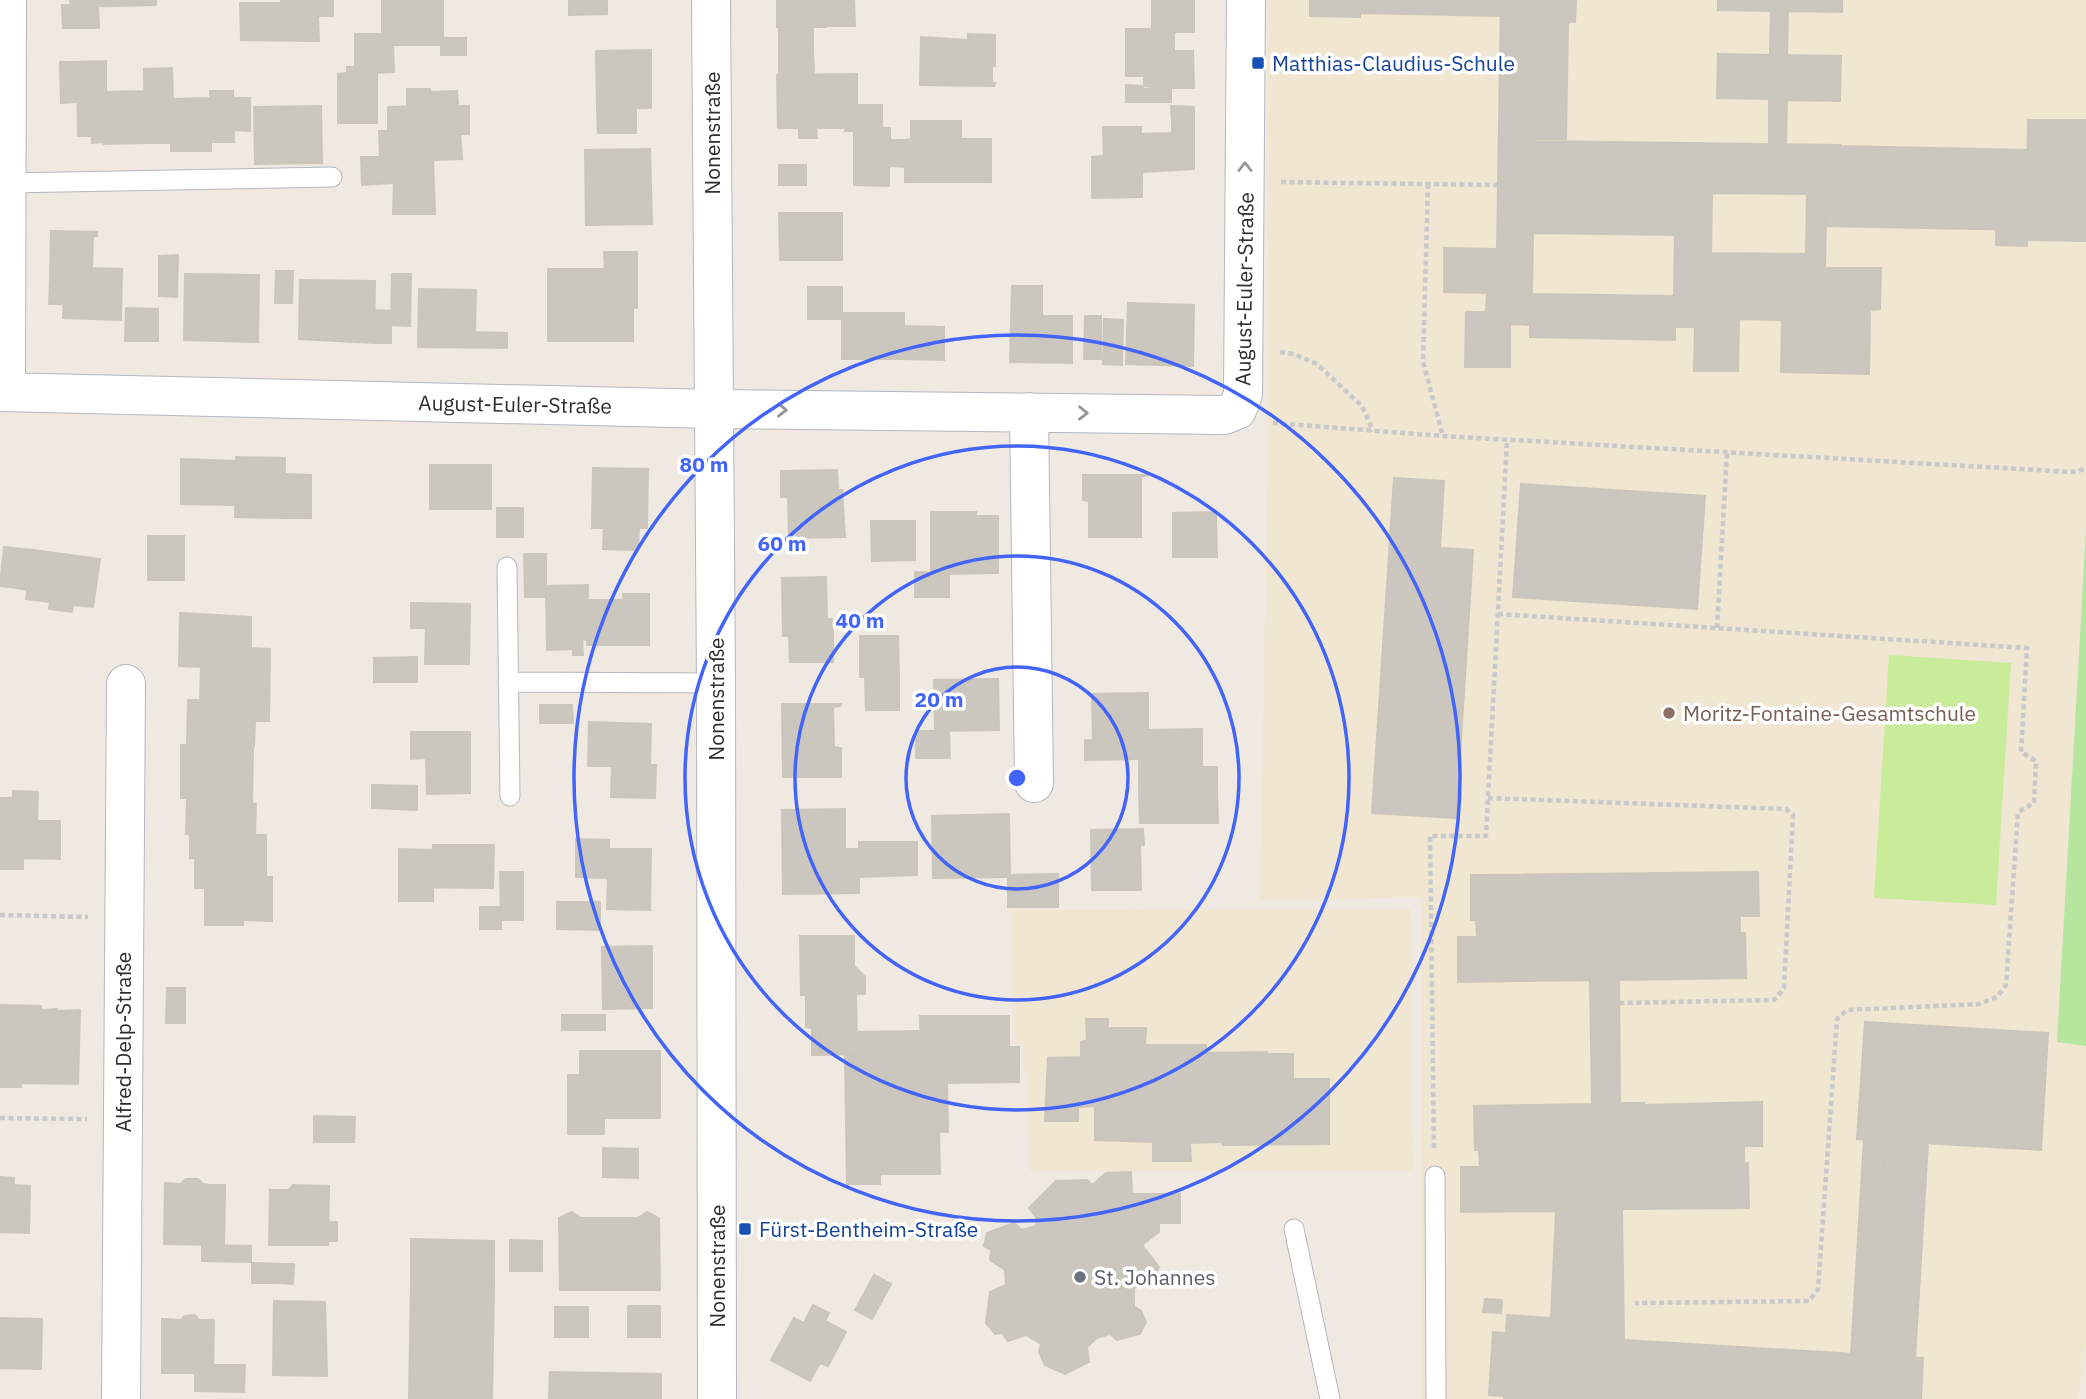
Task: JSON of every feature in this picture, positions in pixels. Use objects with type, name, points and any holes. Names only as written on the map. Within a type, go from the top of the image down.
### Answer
[{"type":"street","points":[[3,392],[7,183],[4,39],[7,0]]},
{"type":"street","name":"Nonenstraße","points":[[711,0],[718,1399]]},
{"type":"street","name":"August-Euler-Straße","points":[[3,392],[714,409],[1223,415],[1237,410],[1243,394],[1246,0]]},
{"type":"street","points":[[1030,412],[1034,783]]},
{"type":"street","name":"Alfred-Delp-Straße","points":[[121,1399],[126,684]]},
{"type":"lane","points":[[7,183],[332,177]]},
{"type":"lane","points":[[507,567],[510,796]]},
{"type":"lane","points":[[508,682],[716,683]]},
{"type":"lane","points":[[1434,1176],[1436,1399]]},
{"type":"lane","points":[[1294,1229],[1330,1399]]},
{"type":"path","points":[[1245,181],[1498,185]]},
{"type":"path","points":[[1429,184],[1423,362],[1443,436]]},
{"type":"path","points":[[1243,348],[1294,354],[1317,363],[1362,406],[1374,431]]},
{"type":"path","points":[[1287,424],[1443,436],[2072,472],[2086,469]]},
{"type":"path","points":[[1434,1176],[1430,835],[1486,836],[1507,439]]},
{"type":"path","points":[[1717,628],[1727,452]]},
{"type":"path","points":[[1498,614],[2027,648],[2021,752],[2036,761],[2034,803],[2018,812],[2007,985],[1997,998],[1979,1004],[1847,1010],[1836,1019],[1818,1289],[1809,1301],[1635,1303]]},
{"type":"path","points":[[1488,798],[1786,809],[1793,815],[1784,988],[1774,1000],[1619,1003]]},
{"type":"path","points":[[0,915],[124,918]]},
{"type":"path","points":[[0,1118],[123,1119]]},
{"type":"shaded area","name":"Moritz-Fontaine-Gesamtschule","points":[[1268,0],[2086,0],[2086,529],[2057,1041],[2086,1046],[2086,1345],[2078,1399],[1422,1399],[1421,897],[1260,901],[1268,445]]},
{"type":"shaded area","points":[[1411,909],[1413,1171],[1029,1171],[1028,1071],[1023,1071],[1023,1045],[1013,1044],[1012,910]]},
{"type":"green space","points":[[2086,529],[2086,1046],[2057,1042]]},
{"type":"green space","points":[[1889,655],[2011,663],[1996,905],[1874,898]]},
{"type":"building","points":[[70,0],[156,0],[156,5],[71,7]]},
{"type":"building","points":[[281,0],[333,0],[333,16],[318,16],[319,41],[241,40],[240,3],[281,3]]},
{"type":"building","points":[[382,0],[443,0],[443,38],[466,38],[466,55],[441,55],[441,45],[382,45]]},
{"type":"building","points":[[569,0],[607,0],[607,14],[569,15]]},
{"type":"building","points":[[777,0],[826,0],[826,27],[777,27]]},
{"type":"building","points":[[826,0],[854,0],[855,26],[826,26]]},
{"type":"building","points":[[1152,0],[1194,0],[1194,32],[1152,29]]},
{"type":"building","points":[[1310,0],[1360,0],[1360,17],[1310,16]]},
{"type":"building","points":[[1360,0],[1501,0],[1501,16],[1360,13]]},
{"type":"building","points":[[1501,0],[1576,0],[1575,22],[1568,22],[1566,139],[1534,139],[1534,164],[1715,166],[1715,160],[1827,162],[1825,268],[1881,268],[1880,309],[1870,310],[1869,374],[1781,372],[1782,320],[1739,319],[1738,371],[1694,371],[1695,327],[1675,327],[1675,340],[1530,337],[1530,325],[1510,324],[1510,367],[1465,367],[1466,312],[1486,312],[1487,293],[1444,292],[1444,248],[1497,249]],"holes":[[[1712,193],[1807,194],[1806,254],[1711,253]],[[1533,233],[1675,235],[1674,296],[1532,294]]]},
{"type":"building","points":[[1718,0],[1842,0],[1842,12],[1788,11],[1787,55],[1841,56],[1840,101],[1787,100],[1786,144],[1769,144],[1769,99],[1717,98],[1718,54],[1770,55],[1771,11],[1718,10]]},
{"type":"building","points":[[62,5],[98,6],[99,28],[63,28]]},
{"type":"building","points":[[779,27],[813,27],[813,51],[779,51]]},
{"type":"building","points":[[1126,29],[1174,29],[1174,51],[1193,51],[1194,88],[1144,88],[1144,76],[1126,76]]},
{"type":"building","points":[[355,34],[382,34],[382,45],[393,45],[394,72],[355,74]]},
{"type":"building","points":[[968,34],[995,35],[995,66],[992,65],[994,86],[920,85],[921,37],[968,40]]},
{"type":"building","points":[[651,50],[651,108],[597,109],[596,51]]},
{"type":"building","points":[[779,51],[813,51],[814,74],[779,75]]},
{"type":"building","points":[[106,61],[106,92],[144,91],[145,143],[92,143],[92,136],[78,136],[77,62]]},
{"type":"building","points":[[60,62],[77,62],[78,102],[61,103]]},
{"type":"building","points":[[347,67],[355,67],[355,74],[377,73],[377,123],[338,123],[338,74],[347,73]]},
{"type":"building","points":[[172,68],[173,99],[210,98],[211,151],[171,151],[171,143],[145,143],[144,69]]},
{"type":"building","points":[[857,74],[857,107],[848,107],[848,128],[816,128],[817,138],[799,138],[799,128],[778,128],[777,75]]},
{"type":"building","points":[[1126,85],[1171,88],[1171,102],[1126,102]]},
{"type":"building","points":[[407,89],[430,89],[431,106],[407,107]]},
{"type":"building","points":[[210,91],[233,91],[233,106],[211,107]]},
{"type":"building","points":[[457,91],[462,159],[433,160],[435,214],[393,214],[394,183],[362,185],[395,179],[394,161],[385,160],[384,131],[388,131],[388,107],[431,106],[431,92]]},
{"type":"building","points":[[233,98],[250,98],[250,131],[234,130]]},
{"type":"building","points":[[882,105],[882,128],[848,127],[848,107]]},
{"type":"building","points":[[233,106],[234,142],[211,142],[211,107]]},
{"type":"building","points":[[321,106],[322,163],[255,164],[254,107]]},
{"type":"building","points":[[458,106],[469,106],[469,134],[459,134]]},
{"type":"building","points":[[1171,106],[1194,107],[1194,121],[1172,122]]},
{"type":"building","points":[[636,108],[636,133],[598,133],[597,109]]},
{"type":"building","points":[[2028,120],[2086,120],[2086,241],[2026,240]]},
{"type":"building","points":[[911,121],[961,121],[961,139],[991,139],[991,182],[905,182],[905,140],[911,139]]},
{"type":"building","points":[[1194,121],[1194,169],[1142,172],[1142,179],[1092,181],[1092,157],[1104,156],[1103,127],[1141,127],[1141,134],[1172,133],[1172,122]]},
{"type":"building","points":[[848,127],[890,128],[890,145],[854,144],[854,131],[845,131]]},
{"type":"building","points":[[379,131],[384,131],[385,160],[394,161],[395,179],[362,183],[361,157],[380,157]]},
{"type":"building","points":[[890,140],[905,140],[906,167],[890,166]]},
{"type":"building","points":[[1534,141],[1840,145],[1839,162],[1715,160],[1715,166],[1534,164]]},
{"type":"building","points":[[854,144],[890,145],[889,164],[854,164]]},
{"type":"building","points":[[1839,146],[2027,150],[2027,166],[1839,162]]},
{"type":"building","points":[[650,149],[652,224],[586,225],[585,150]]},
{"type":"building","points":[[1827,162],[2027,166],[2026,230],[1825,226]]},
{"type":"building","points":[[854,164],[889,164],[889,186],[854,185]]},
{"type":"building","points":[[779,165],[806,165],[806,185],[779,185]]},
{"type":"building","points":[[1142,179],[1142,197],[1092,198],[1092,181]]},
{"type":"building","points":[[779,213],[842,213],[842,260],[780,260]]},
{"type":"building","points":[[1996,230],[2026,230],[2027,246],[1996,245]]},
{"type":"building","points":[[51,231],[97,232],[97,236],[93,236],[92,268],[122,269],[121,320],[63,318],[65,281],[50,280]]},
{"type":"building","points":[[604,252],[637,252],[637,308],[629,308],[629,290],[606,290]]},
{"type":"building","points":[[178,255],[177,297],[159,296],[159,256]]},
{"type":"building","points":[[548,269],[606,269],[606,290],[629,290],[629,308],[633,307],[633,341],[548,341]]},
{"type":"building","points":[[276,271],[293,271],[292,303],[275,303]]},
{"type":"building","points":[[185,274],[259,275],[258,342],[184,340]]},
{"type":"building","points":[[392,274],[411,274],[410,326],[391,325]]},
{"type":"building","points":[[50,280],[65,281],[64,304],[49,304]]},
{"type":"building","points":[[300,280],[375,281],[374,343],[299,339]]},
{"type":"building","points":[[1012,286],[1042,286],[1042,316],[1072,316],[1072,363],[1010,362]]},
{"type":"building","points":[[808,287],[842,287],[842,319],[808,319]]},
{"type":"building","points":[[419,289],[476,290],[475,332],[507,333],[507,348],[418,347]]},
{"type":"building","points":[[1128,303],[1194,305],[1193,366],[1126,364]]},
{"type":"building","points":[[126,308],[158,309],[158,341],[125,341]]},
{"type":"building","points":[[375,310],[391,311],[391,343],[374,343]]},
{"type":"building","points":[[842,313],[904,313],[904,359],[842,359]]},
{"type":"building","points":[[1085,316],[1101,316],[1101,359],[1084,359]]},
{"type":"building","points":[[1104,319],[1123,320],[1122,365],[1103,364]]},
{"type":"building","points":[[904,326],[944,327],[944,360],[904,359]]},
{"type":"building","points":[[236,457],[285,458],[284,518],[235,517]]},
{"type":"building","points":[[181,459],[236,461],[235,505],[181,504]]},
{"type":"building","points":[[430,465],[491,465],[491,509],[430,509]]},
{"type":"building","points":[[593,468],[648,469],[647,528],[592,528]]},
{"type":"building","points":[[837,470],[838,490],[842,490],[845,537],[789,538],[788,497],[781,497],[781,471]]},
{"type":"building","points":[[285,474],[311,475],[311,518],[284,518]]},
{"type":"building","points":[[1083,475],[1148,475],[1141,477],[1141,537],[1089,537],[1089,501],[1083,500]]},
{"type":"building","points":[[1394,478],[1444,481],[1440,548],[1473,550],[1456,818],[1372,813]]},
{"type":"building","points":[[1521,484],[1705,496],[1697,609],[1513,597]]},
{"type":"building","points":[[497,508],[523,508],[523,537],[497,537]]},
{"type":"building","points":[[931,512],[976,512],[976,516],[998,516],[998,573],[931,574]]},
{"type":"building","points":[[1216,512],[1216,521],[1175,522],[1173,517],[1173,513]]},
{"type":"building","points":[[1173,517],[1175,522],[1216,521],[1217,557],[1173,557]]},
{"type":"building","points":[[871,521],[915,521],[915,560],[872,561]]},
{"type":"building","points":[[604,528],[639,528],[638,550],[603,549]]},
{"type":"building","points":[[148,536],[184,536],[184,580],[148,580]]},
{"type":"building","points":[[4,547],[21,549],[16,588],[0,586]]},
{"type":"building","points":[[21,549],[33,550],[28,590],[16,588]]},
{"type":"building","points":[[33,550],[100,559],[93,607],[73,605],[72,612],[49,609],[50,602],[26,599]]},
{"type":"building","points":[[524,554],[546,554],[546,597],[525,597]]},
{"type":"building","points":[[915,572],[949,573],[949,597],[915,597]]},
{"type":"building","points":[[826,577],[827,619],[832,619],[833,636],[783,636],[782,578]]},
{"type":"building","points":[[588,585],[587,640],[582,639],[583,655],[573,655],[573,649],[547,650],[546,586]]},
{"type":"building","points":[[623,594],[649,594],[649,645],[587,645],[587,600],[624,600]]},
{"type":"building","points":[[411,603],[470,604],[469,664],[425,664],[426,628],[411,628]]},
{"type":"building","points":[[180,613],[251,617],[251,648],[270,649],[269,721],[255,721],[254,746],[187,745],[188,700],[200,700],[201,667],[179,666]]},
{"type":"building","points":[[789,636],[833,636],[833,662],[790,662]]},
{"type":"building","points":[[860,636],[898,636],[899,676],[860,677]]},
{"type":"building","points":[[417,657],[417,663],[374,663],[374,658]]},
{"type":"building","points":[[374,663],[417,663],[417,682],[374,682]]},
{"type":"building","points":[[899,676],[899,710],[866,710],[865,677]]},
{"type":"building","points":[[998,679],[999,730],[935,731],[934,680]]},
{"type":"building","points":[[1139,693],[1140,759],[1085,760],[1085,740],[1093,740],[1092,694]]},
{"type":"building","points":[[1139,693],[1148,693],[1148,730],[1202,729],[1200,735],[1171,736],[1162,746],[1162,768],[1139,768]]},
{"type":"building","points":[[782,704],[841,704],[833,707],[834,747],[841,748],[841,777],[783,777]]},
{"type":"building","points":[[540,705],[572,705],[573,723],[540,723]]},
{"type":"building","points":[[589,722],[651,724],[650,765],[656,765],[655,798],[611,797],[612,766],[588,766]]},
{"type":"building","points":[[916,731],[949,731],[950,758],[916,758]]},
{"type":"building","points":[[411,732],[470,732],[470,793],[427,794],[426,758],[411,759]]},
{"type":"building","points":[[1200,732],[1202,767],[1217,767],[1217,790],[1186,790],[1186,768],[1162,768],[1162,746],[1171,736],[1200,735]]},
{"type":"building","points":[[181,745],[253,747],[252,803],[256,804],[255,835],[186,834],[187,798],[181,798]]},
{"type":"building","points":[[1139,768],[1186,768],[1186,790],[1139,791]]},
{"type":"building","points":[[372,785],[417,786],[417,792],[372,791]]},
{"type":"building","points":[[1217,790],[1218,823],[1140,823],[1139,791]]},
{"type":"building","points":[[13,791],[38,792],[37,821],[60,821],[60,859],[23,858],[23,869],[0,869],[0,798],[13,798]]},
{"type":"building","points":[[372,791],[417,792],[417,810],[372,808]]},
{"type":"building","points":[[845,809],[845,849],[859,849],[859,893],[783,894],[782,810]]},
{"type":"building","points":[[1009,814],[1010,877],[933,878],[932,816]]},
{"type":"building","points":[[1143,829],[1144,845],[1140,844],[1141,890],[1092,890],[1091,830]]},
{"type":"building","points":[[190,834],[266,835],[266,877],[272,877],[272,921],[243,920],[243,925],[205,925],[205,888],[195,888],[195,858],[190,858]]},
{"type":"building","points":[[576,839],[609,840],[609,849],[651,849],[650,910],[607,909],[608,878],[576,877]]},
{"type":"building","points":[[859,842],[917,842],[917,875],[859,877]]},
{"type":"building","points":[[433,845],[494,845],[493,888],[399,887],[399,849],[433,850]]},
{"type":"building","points":[[500,872],[523,872],[523,920],[501,920]]},
{"type":"building","points":[[1758,872],[1759,916],[1740,916],[1740,933],[1745,933],[1746,978],[1619,980],[1620,1103],[1644,1105],[1762,1102],[1762,1146],[1744,1146],[1744,1164],[1748,1163],[1749,1208],[1622,1209],[1624,1340],[1872,1355],[1886,1140],[1928,1143],[1915,1358],[1923,1358],[1921,1399],[1504,1399],[1504,1396],[1489,1395],[1493,1332],[1506,1333],[1507,1315],[1551,1318],[1556,1211],[1461,1212],[1461,1167],[1480,1167],[1479,1150],[1475,1150],[1474,1106],[1592,1104],[1590,980],[1458,982],[1458,937],[1477,937],[1476,920],[1471,920],[1471,875]]},
{"type":"building","points":[[1058,874],[1058,907],[1008,907],[1010,875]]},
{"type":"building","points":[[399,887],[433,888],[433,901],[399,901]]},
{"type":"building","points":[[557,902],[600,902],[600,909],[557,909]]},
{"type":"building","points":[[480,907],[501,907],[501,929],[480,929]]},
{"type":"building","points":[[557,909],[600,909],[600,930],[557,929]]},
{"type":"building","points":[[800,936],[847,936],[848,994],[801,995]]},
{"type":"building","points":[[847,936],[854,936],[854,966],[865,977],[865,994],[848,994]]},
{"type":"building","points":[[652,946],[652,1008],[603,1009],[602,947]]},
{"type":"building","points":[[167,988],[185,988],[185,1023],[166,1023]]},
{"type":"building","points":[[806,994],[812,995],[812,1020],[820,1020],[821,1055],[812,1055],[812,1028],[806,1027]]},
{"type":"building","points":[[856,994],[857,1054],[821,1055],[820,1020],[812,1020],[812,995]]},
{"type":"building","points":[[0,1005],[41,1006],[41,1010],[57,1011],[80,1010],[78,1084],[20,1083],[21,1087],[0,1087]]},
{"type":"building","points":[[562,1015],[605,1015],[605,1030],[562,1030]]},
{"type":"building","points":[[920,1016],[1009,1016],[1009,1047],[1019,1047],[1019,1082],[947,1083],[948,1132],[939,1132],[940,1174],[880,1174],[880,1184],[847,1184],[845,1055],[921,1054]]},
{"type":"building","points":[[1086,1019],[1108,1019],[1108,1028],[1146,1028],[1145,1045],[1206,1045],[1206,1053],[1293,1054],[1293,1079],[1329,1079],[1329,1144],[1190,1143],[1191,1161],[1153,1161],[1153,1142],[1095,1140],[1095,1106],[1078,1107],[1078,1121],[1045,1121],[1048,1058],[1081,1057],[1081,1042],[1087,1040]]},
{"type":"building","points":[[1865,1022],[2048,1033],[2041,1150],[1857,1139]]},
{"type":"building","points":[[921,1031],[921,1054],[857,1054],[857,1032]]},
{"type":"building","points":[[580,1051],[660,1051],[660,1118],[568,1118],[568,1075],[580,1075]]},
{"type":"building","points":[[314,1116],[355,1117],[354,1142],[314,1142]]},
{"type":"building","points":[[568,1118],[604,1118],[604,1134],[568,1134]]},
{"type":"building","points":[[1864,1139],[1886,1140],[1872,1355],[1851,1354]]},
{"type":"building","points":[[603,1148],[638,1149],[638,1178],[603,1177]]},
{"type":"building","name":"St. Johannes","points":[[1131,1172],[1132,1194],[1180,1194],[1180,1223],[1159,1223],[1159,1232],[1142,1245],[1159,1267],[1151,1283],[1140,1283],[1134,1289],[1134,1306],[1141,1311],[1146,1322],[1140,1334],[1117,1340],[1110,1334],[1097,1338],[1087,1347],[1089,1362],[1065,1374],[1045,1365],[1039,1352],[1041,1344],[1026,1335],[1008,1341],[1002,1333],[995,1334],[986,1323],[990,1292],[1006,1285],[1005,1270],[990,1260],[991,1250],[984,1246],[987,1233],[1014,1223],[1022,1230],[1036,1226],[1036,1217],[1029,1208],[1056,1181],[1087,1180],[1092,1185],[1106,1173]]},
{"type":"building","points":[[0,1177],[14,1178],[14,1185],[30,1186],[29,1233],[0,1232]]},
{"type":"building","points":[[186,1179],[198,1179],[203,1184],[210,1185],[210,1193],[225,1193],[224,1245],[164,1244],[165,1183],[180,1184]]},
{"type":"building","points":[[210,1185],[225,1185],[225,1193],[210,1193]]},
{"type":"building","points":[[293,1185],[329,1186],[328,1245],[269,1245],[270,1190],[289,1190]]},
{"type":"building","points":[[572,1212],[581,1218],[638,1218],[647,1212],[659,1218],[660,1290],[560,1290],[559,1218]]},
{"type":"building","points":[[328,1222],[337,1222],[337,1241],[328,1241]]},
{"type":"building","points":[[411,1239],[494,1241],[494,1252],[411,1251]]},
{"type":"building","points":[[510,1240],[542,1241],[542,1271],[510,1271]]},
{"type":"building","points":[[202,1245],[251,1246],[251,1262],[202,1261]]},
{"type":"building","points":[[411,1251],[494,1252],[494,1287],[411,1285]]},
{"type":"building","points":[[252,1263],[280,1264],[279,1283],[252,1283]]},
{"type":"building","points":[[280,1264],[294,1264],[293,1284],[279,1283]]},
{"type":"building","points":[[874,1275],[891,1284],[872,1319],[855,1310]]},
{"type":"building","points":[[411,1285],[494,1287],[492,1399],[409,1399]]},
{"type":"building","points":[[1485,1299],[1502,1300],[1501,1313],[1483,1312]]},
{"type":"building","points":[[274,1301],[325,1302],[327,1376],[273,1375]]},
{"type":"building","points":[[813,1305],[829,1313],[825,1321],[846,1332],[828,1366],[820,1363],[810,1381],[771,1360],[794,1318],[804,1323]]},
{"type":"building","points":[[628,1306],[660,1306],[660,1337],[628,1337]]},
{"type":"building","points":[[555,1307],[588,1307],[588,1337],[555,1337]]},
{"type":"building","points":[[195,1315],[199,1320],[214,1320],[213,1373],[162,1373],[162,1319],[181,1320],[185,1316]]},
{"type":"building","points":[[0,1318],[42,1319],[41,1369],[0,1368]]},
{"type":"building","points":[[214,1365],[245,1365],[244,1392],[195,1391],[195,1373],[214,1373]]},
{"type":"building","points":[[550,1372],[661,1374],[661,1399],[549,1399]]},
{"type":"place","name":"Matthias-Claudius-Schule","points":[[1258,63]]},
{"type":"place","name":"Moritz-Fontaine-Gesamtschule","points":[[1669,713]]},
{"type":"place","name":"Fürst-Bentheim-Straße","points":[[745,1229]]},
{"type":"place","name":"St. Johannes","points":[[1080,1277]]}]
